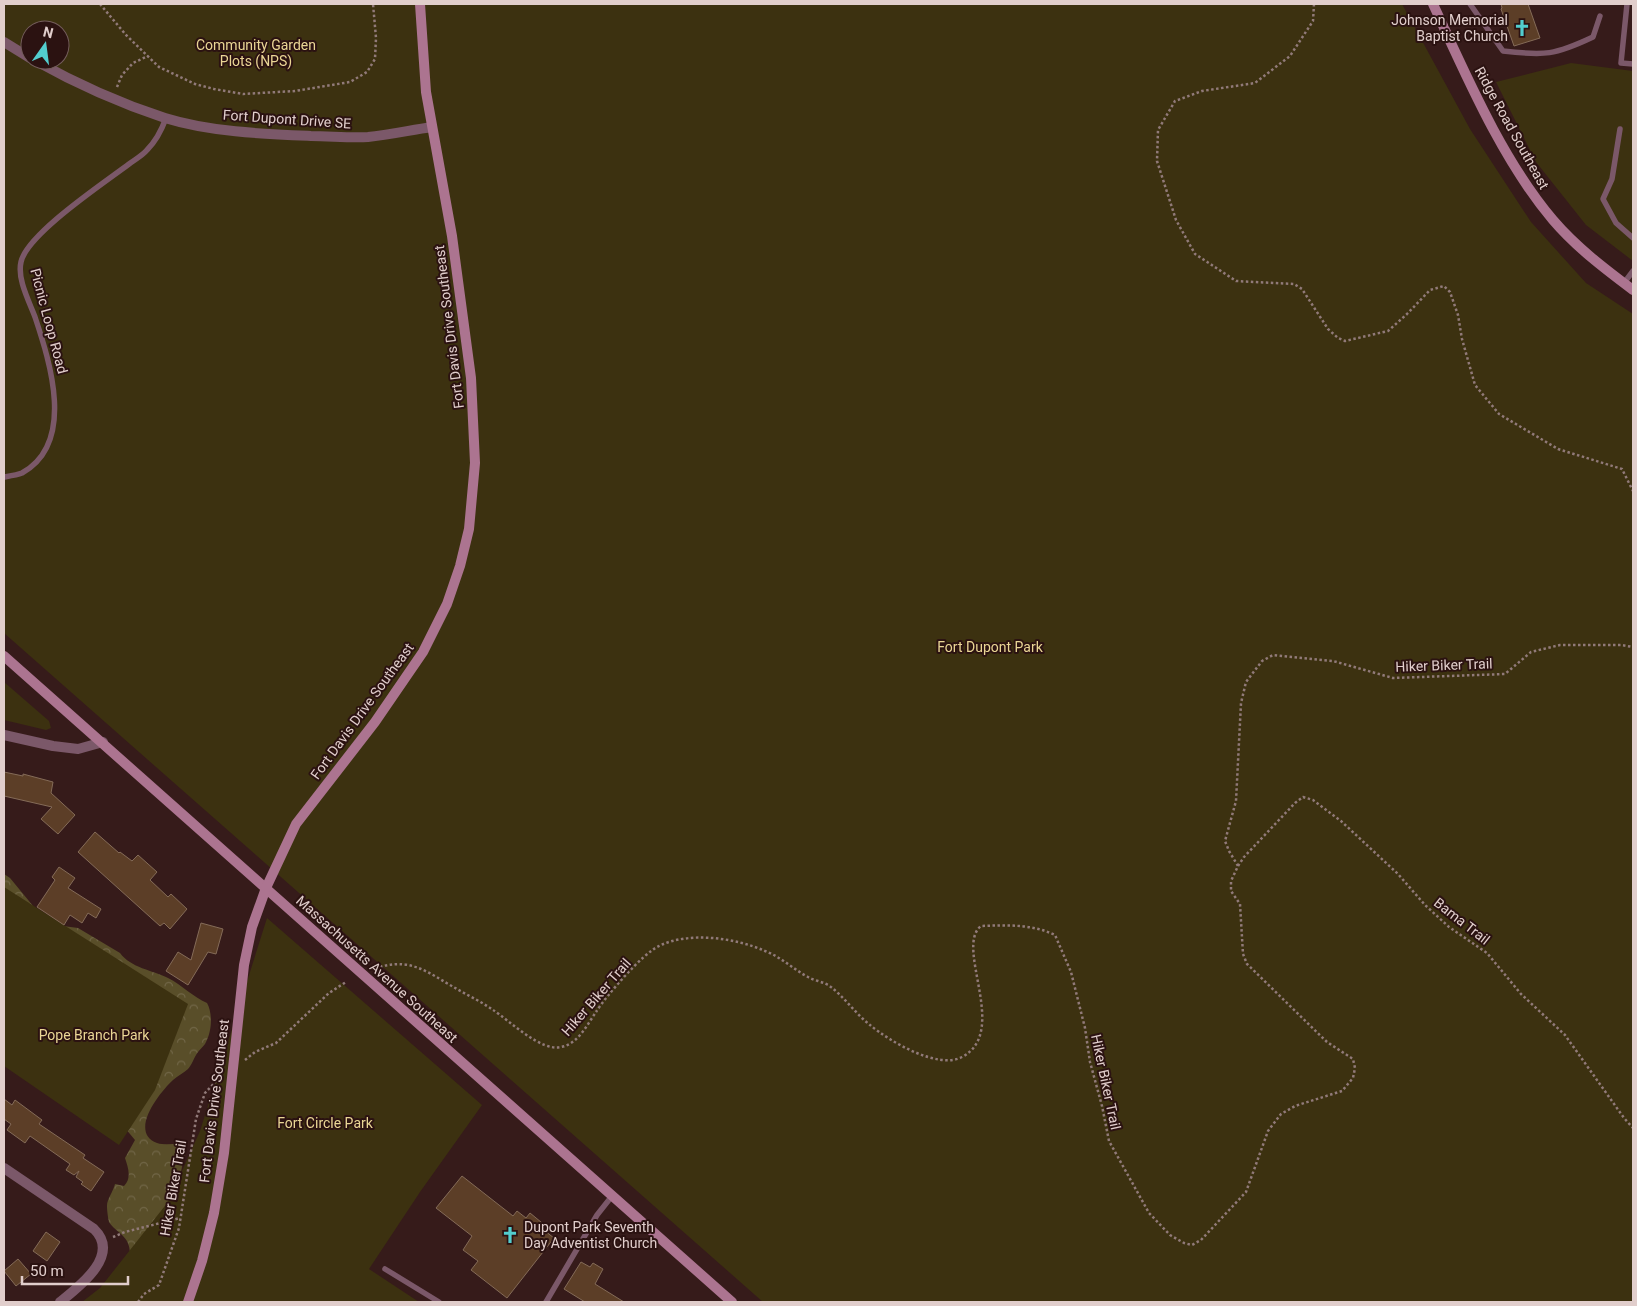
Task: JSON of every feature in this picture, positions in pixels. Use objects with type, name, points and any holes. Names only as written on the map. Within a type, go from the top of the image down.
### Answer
[{"type":"main road","name":"Fort Davis Drive Southeast","points":[[188,1302],[202,1261],[214,1213],[224,1153],[244,965],[252,927],[266,888],[296,824],[386,706],[423,652],[447,604],[460,566],[467,537],[472,507],[475,463],[471,378],[454,245],[426,92],[420,4]]},
{"type":"main road","name":"Ridge Road Southeast","points":[[1433,4],[1498,137],[1541,206],[1580,248],[1633,290]]},
{"type":"main road","name":"Massachusetts Avenue Southeast","points":[[4,656],[732,1302]]},
{"type":"street","points":[[4,42],[20,52]]},
{"type":"street","name":"Fort Dupont Drive SE","points":[[52,70],[109,97],[166,118],[216,128],[254,133],[354,137],[378,136],[432,127]]},
{"type":"street","points":[[4,735],[52,746],[78,748],[103,742]]},
{"type":"street","points":[[4,1168],[94,1229],[103,1242],[103,1252],[98,1265],[84,1281],[60,1302]]},
{"type":"lane","points":[[1470,4],[1503,51],[1531,55],[1552,54],[1593,37],[1600,16]]},
{"type":"lane","points":[[1628,4],[1621,63],[1633,64]]},
{"type":"lane","name":"Picnic Loop Road","points":[[4,477],[21,474],[36,462],[44,453],[51,439],[54,423],[54,388],[37,324],[21,276],[21,262],[28,248],[52,222],[147,150],[166,118]]},
{"type":"lane","points":[[1620,129],[1612,179],[1603,199],[1616,223],[1633,238]]},
{"type":"lane","points":[[1624,283],[1633,271]]},
{"type":"lane","points":[[546,1302],[597,1215],[612,1196]]},
{"type":"lane","points":[[385,1269],[439,1302]]},
{"type":"path","points":[[100,4],[126,35],[159,67],[188,81],[214,89],[243,94],[295,92],[350,82],[367,72],[375,60],[376,38],[373,4]]},
{"type":"path","points":[[1314,4],[1313,21],[1290,56],[1255,83],[1202,91],[1175,101],[1158,130],[1157,161],[1176,220],[1195,254],[1236,281],[1294,284],[1302,289],[1328,329],[1344,341],[1388,331],[1430,290],[1444,286],[1450,292],[1458,315],[1462,339],[1475,385],[1499,414],[1558,449],[1622,469],[1633,491]]},
{"type":"path","points":[[109,97],[122,75],[133,63],[148,56]]},
{"type":"path","name":"Hiker Biker Trail","points":[[375,968],[396,964],[418,968],[492,1009],[539,1043],[558,1048],[566,1046],[580,1035],[605,998],[657,946],[704,936],[750,945],[782,958],[807,976],[830,986],[871,1026],[904,1048],[945,1060],[959,1059],[970,1052],[975,1047],[982,1030],[980,990],[973,952],[977,929],[981,926],[1018,925],[1046,931],[1056,935],[1071,972],[1109,1141],[1148,1213],[1170,1236],[1184,1243],[1192,1244],[1201,1240],[1246,1192],[1268,1130],[1281,1114],[1295,1106],[1342,1092],[1353,1078],[1355,1068],[1353,1059],[1327,1042],[1247,964],[1243,954],[1240,904],[1231,891],[1231,881],[1238,866],[1225,841],[1236,801],[1240,704],[1246,682],[1262,661],[1273,655],[1333,661],[1392,678],[1505,674],[1531,652],[1560,645],[1620,645],[1633,647]]},
{"type":"path","name":"Bama Trail","points":[[1238,866],[1244,857],[1295,803],[1304,797],[1313,800],[1342,821],[1398,874],[1425,905],[1449,927],[1487,953],[1521,994],[1565,1035],[1633,1128]]},
{"type":"path","points":[[240,1064],[255,1052],[276,1043],[329,993],[346,982]]},
{"type":"path","name":"Hiker Biker Trail","points":[[138,1302],[144,1294],[159,1284],[179,1228],[196,1119],[208,1089],[223,1076]]},
{"type":"path","points":[[103,1242],[124,1232],[180,1218]]},
{"type":"green space","name":"Fort Dupont Park","points":[[4,4],[1402,4],[1470,129],[1531,222],[1586,283],[1633,314],[1633,1302],[763,1302],[4,633]]},
{"type":"green space","points":[[1571,63],[1633,71],[1633,261],[1586,225],[1536,162],[1496,82]]},
{"type":"green space","points":[[4,682],[49,721],[51,728],[46,730],[4,720]]},
{"type":"green space","name":"Pope Branch Park","points":[[4,874],[10,878],[38,912],[63,926],[78,928],[120,953],[130,962],[173,981],[207,1003],[209,1007],[210,1029],[205,1044],[188,1069],[173,1080],[161,1093],[149,1112],[146,1121],[145,1130],[149,1138],[157,1143],[187,1144],[166,1240],[106,1283],[130,1254],[125,1238],[109,1222],[107,1206],[115,1184],[124,1186],[128,1180],[129,1172],[125,1158],[135,1140],[115,1116],[4,1058]]},
{"type":"green space","name":"Pope Branch Park","points":[[4,887],[188,1004],[155,1090],[119,1145],[4,1066]]},
{"type":"green space","name":"Fort Circle Park","points":[[267,918],[482,1105],[420,1192],[369,1269],[419,1302],[82,1302],[100,1288],[168,1202],[200,1131]]},
{"type":"building","name":"Johnson Memorial Baptist Church","points":[[1501,4],[1528,4],[1540,38],[1514,46]]},
{"type":"building","points":[[4,772],[23,776],[23,774],[53,782],[51,793],[75,815],[58,834],[41,819],[52,807],[4,796]]},
{"type":"building","points":[[95,832],[119,853],[132,861],[138,855],[157,872],[150,880],[168,897],[171,894],[187,909],[170,929],[164,923],[160,926],[78,852]]},
{"type":"building","points":[[59,867],[75,878],[68,888],[101,909],[96,918],[88,913],[82,923],[70,915],[64,925],[37,907],[55,880],[52,877]]},
{"type":"building","points":[[201,923],[223,929],[216,954],[208,952],[188,985],[166,971],[178,952],[191,960]]},
{"type":"building","points":[[4,1099],[12,1105],[15,1100],[42,1120],[39,1124],[85,1155],[83,1158],[104,1172],[91,1191],[81,1184],[83,1182],[76,1177],[79,1171],[74,1175],[66,1170],[70,1164],[30,1136],[25,1143],[7,1130],[11,1124],[4,1119]]},
{"type":"building","name":"Dupont Park Seventh Day Adventist Church","points":[[462,1176],[513,1216],[517,1211],[526,1218],[530,1213],[547,1227],[545,1231],[554,1238],[507,1298],[471,1270],[478,1261],[463,1250],[472,1236],[436,1208]]},
{"type":"building","points":[[46,1232],[60,1242],[47,1261],[33,1251]]},
{"type":"building","points":[[18,1259],[31,1274],[16,1286],[4,1271]]},
{"type":"building","points":[[581,1262],[590,1267],[593,1263],[603,1269],[595,1284],[624,1302],[585,1302],[564,1289]]},
{"type":"place","name":"Johnson Memorial Baptist Church","points":[[1522,28]]},
{"type":"place","name":"Dupont Park Seventh Day Adventist Church","points":[[510,1235]]},
{"type":"park label","name":"Community Garden Plots (NPS)","points":[[256,54]]}]
